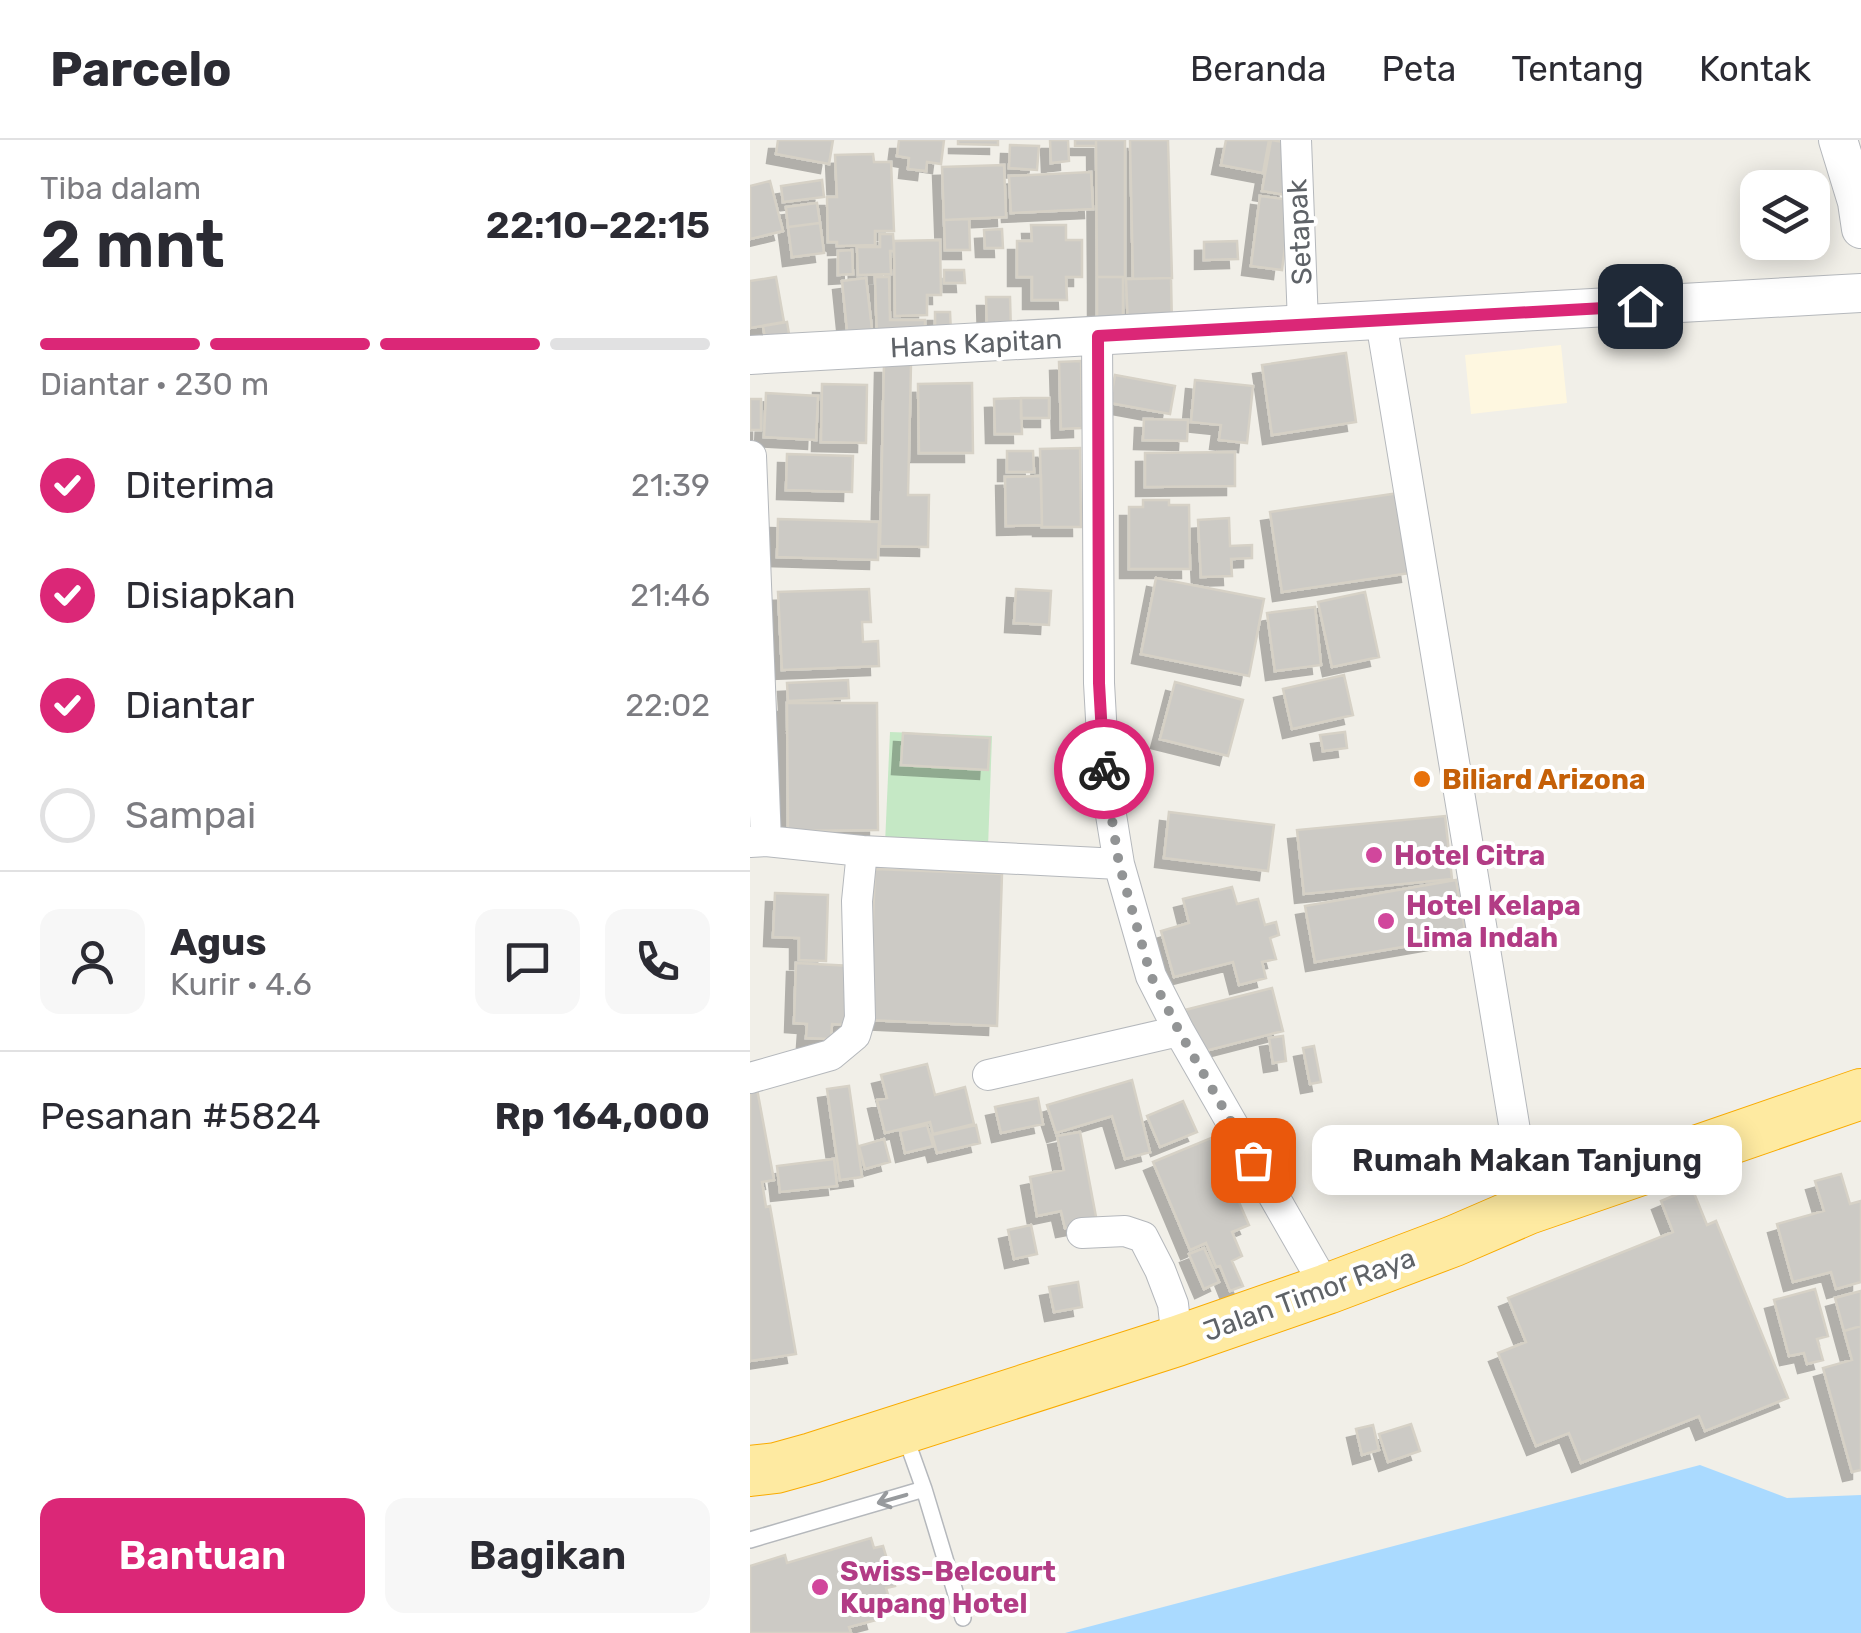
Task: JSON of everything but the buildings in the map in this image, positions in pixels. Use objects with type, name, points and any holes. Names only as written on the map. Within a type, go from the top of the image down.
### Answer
[{"type":"highway","name":"Jalan Timor Raya","points":[[750,1471],[776,1468],[1177,1341],[1327,1289],[1528,1209],[1861,1094]]},
{"type":"street","name":"Setapak","points":[[1296,140],[1304,323]]},
{"type":"street","points":[[1838,140],[1858,202],[1861,229]]},
{"type":"street","name":"Hans Kapitan","points":[[750,356],[1861,294]]},
{"type":"street","points":[[1382,320],[1528,1209]]},
{"type":"street","points":[[1098,336],[1099,683],[1104,772],[1119,864],[1151,976],[1327,1289]]},
{"type":"street","points":[[751,456],[758,842],[862,852],[1119,864]]},
{"type":"street","points":[[750,1078],[831,1055],[855,1035],[860,1018],[858,901],[862,852]]},
{"type":"street","points":[[988,1075],[1179,1031]]},
{"type":"street","points":[[1082,1233],[1125,1232],[1142,1237],[1173,1304],[1177,1341]]},
{"type":"lane","points":[[903,1429],[963,1618]]},
{"type":"lane","points":[[750,1540],[924,1490]]},
{"type":"shaded area","points":[[1561,345],[1567,403],[1471,414],[1465,355]]},
{"type":"green space","points":[[890,732],[992,736],[988,848],[885,844]]},
{"type":"water","points":[[1700,1465],[1787,1498],[1861,1495],[1861,1633],[1065,1633]]},
{"type":"way so far","points":[[1104,769],[1119,864],[1151,976],[1253,1160]]},
{"type":"place","name":"Biliard Arizona","points":[[1422,779]]},
{"type":"place","name":"Hotel Citra","points":[[1374,855]]},
{"type":"place","name":"Hotel Kelapa Lima Indah","points":[[1386,921]]},
{"type":"place","name":"Rumah Makan Tanjung","points":[[1253,1160]]},
{"type":"place","name":"Swiss-Belcourt Kupang Hotel","points":[[820,1587]]},
{"type":"route","points":[[1104,769],[1099,683],[1098,336],[1640,306]]}]
